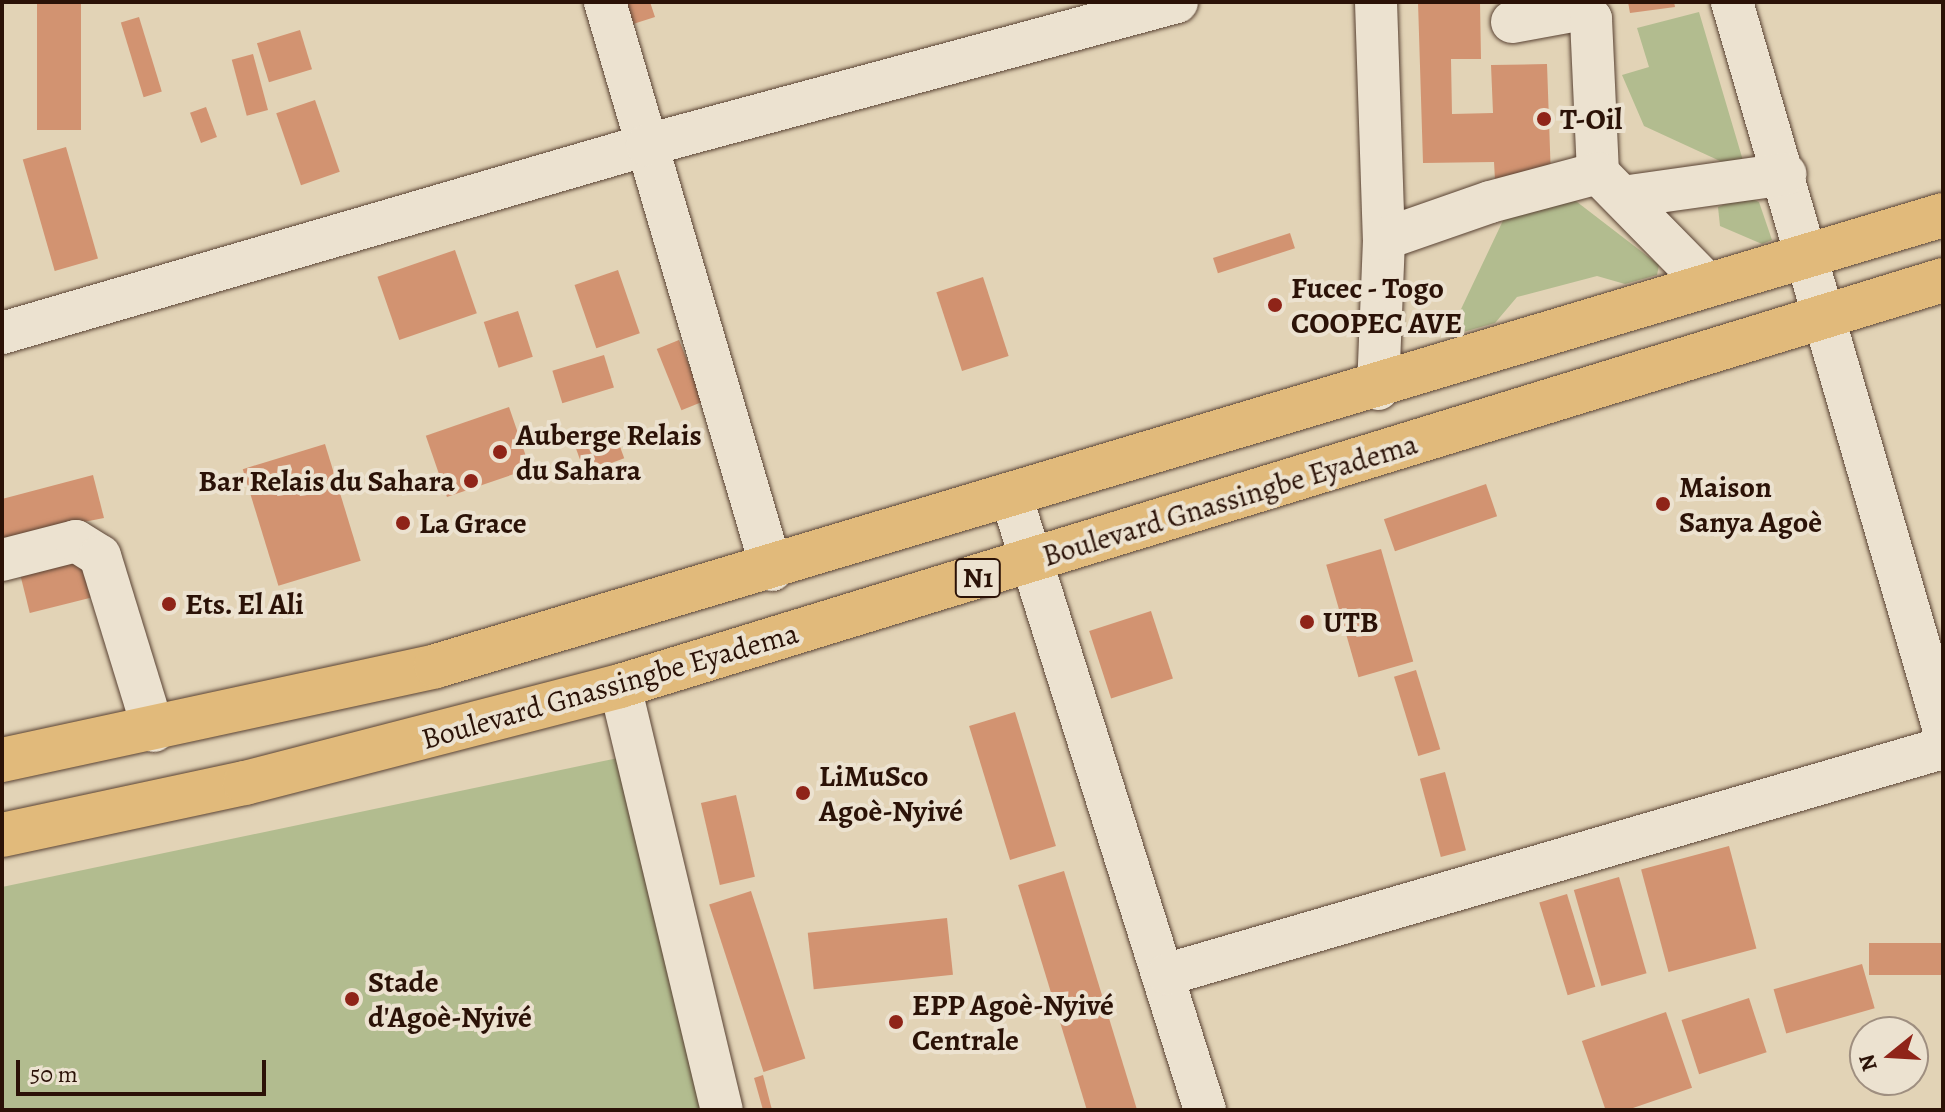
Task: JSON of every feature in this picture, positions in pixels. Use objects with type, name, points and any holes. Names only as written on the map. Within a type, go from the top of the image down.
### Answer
[{"type":"highway","name":"Boulevard Gnassingbe Eyadema","points":[[2,760],[154,731],[436,666],[1012,499],[1378,389],[1804,254],[1943,215]]},
{"type":"highway","name":"Boulevard Gnassingbe Eyadema","points":[[2,835],[260,779],[620,686],[1943,280]]},
{"type":"street","points":[[605,2],[772,570]]},
{"type":"street","points":[[2,333],[647,145],[1177,2]]},
{"type":"street","points":[[1376,2],[1384,239],[1378,389]]},
{"type":"street","points":[[1732,2],[1785,174],[1821,317],[1943,727]]},
{"type":"street","points":[[1512,22],[1583,9],[1591,19],[1614,185],[1708,285]]},
{"type":"street","points":[[1384,239],[1614,185],[1785,174]]},
{"type":"street","points":[[1012,499],[1036,560],[1168,974],[1205,1110]]},
{"type":"street","points":[[2,560],[76,541],[100,556],[154,731]]},
{"type":"street","points":[[620,686],[722,1110]]},
{"type":"street","points":[[1168,974],[1943,748]]},
{"type":"green space","points":[[1699,12],[1744,164],[1733,167],[1644,126],[1622,75],[1649,67],[1637,28]]},
{"type":"green space","points":[[1568,195],[1659,265],[1657,275],[1625,284],[1597,276],[1517,297],[1495,323],[1460,333],[1453,326],[1508,210]]},
{"type":"green space","points":[[1745,196],[1759,202],[1772,240],[1762,244],[1720,226],[1718,207]]},
{"type":"green space","name":"Stade d'Agoè-Nyivé","points":[[637,754],[732,1110],[2,1110],[2,887]]},
{"type":"building","points":[[37,2],[81,2],[81,130],[37,130]]},
{"type":"building","points":[[623,2],[650,2],[655,17],[630,25]]},
{"type":"building","points":[[1418,2],[1480,2],[1481,59],[1451,59],[1452,114],[1493,113],[1491,65],[1547,64],[1551,178],[1495,180],[1494,162],[1423,163]]},
{"type":"building","points":[[1628,2],[1674,2],[1675,7],[1630,13]]},
{"type":"building","points":[[139,17],[162,92],[144,97],[121,23]]},
{"type":"building","points":[[300,30],[312,69],[269,82],[257,43]]},
{"type":"building","points":[[253,54],[268,110],[247,116],[232,60]]},
{"type":"building","points":[[315,100],[340,172],[301,185],[276,113]]},
{"type":"building","points":[[206,107],[217,137],[201,143],[190,113]]},
{"type":"building","points":[[66,147],[98,259],[55,271],[23,159]]},
{"type":"building","points":[[1290,233],[1295,248],[1218,273],[1213,258]]},
{"type":"building","points":[[455,250],[477,313],[399,340],[377,277]]},
{"type":"building","points":[[618,270],[640,333],[596,348],[575,285]]},
{"type":"building","points":[[983,277],[1009,356],[962,371],[936,292]]},
{"type":"building","points":[[518,311],[533,357],[499,368],[484,322]]},
{"type":"building","points":[[679,340],[704,401],[681,410],[657,349]]},
{"type":"building","points":[[604,355],[614,388],[562,403],[552,371]]},
{"type":"building","points":[[509,407],[530,468],[447,497],[426,436]]},
{"type":"building","points":[[615,433],[624,458],[585,473],[576,447]]},
{"type":"building","points":[[325,444],[361,561],[278,586],[243,469]]},
{"type":"building","points":[[93,475],[104,518],[2,538],[2,499]]},
{"type":"building","points":[[1486,484],[1497,516],[1395,551],[1384,519]]},
{"type":"building","points":[[1381,549],[1413,661],[1358,677],[1326,565]]},
{"type":"building","points":[[89,557],[99,596],[30,613],[20,574]]},
{"type":"building","points":[[1151,611],[1173,679],[1111,699],[1089,631]]},
{"type":"building","points":[[1416,670],[1440,749],[1418,756],[1394,677]]},
{"type":"building","points":[[1015,712],[1056,846],[1010,860],[969,726]]},
{"type":"building","points":[[1445,772],[1466,850],[1441,857],[1420,779]]},
{"type":"building","points":[[736,795],[755,877],[720,885],[701,803]]},
{"type":"building","points":[[1729,846],[1756,948],[1669,972],[1641,870]]},
{"type":"building","points":[[1064,871],[1137,1109],[1087,1110],[1018,885]]},
{"type":"building","points":[[1619,877],[1647,973],[1601,986],[1574,890]]},
{"type":"building","points":[[751,891],[805,1058],[764,1072],[709,905]]},
{"type":"building","points":[[1567,894],[1595,987],[1568,995],[1539,902]]},
{"type":"building","points":[[947,918],[953,975],[814,989],[808,933]]},
{"type":"building","points":[[1869,943],[1943,943],[1943,975],[1869,975]]},
{"type":"building","points":[[1862,964],[1875,1008],[1786,1034],[1774,989]]},
{"type":"building","points":[[1749,998],[1767,1052],[1699,1074],[1681,1020]]},
{"type":"building","points":[[1666,1012],[1692,1088],[1627,1110],[1606,1110],[1582,1041]]},
{"type":"building","points":[[763,1075],[772,1110],[763,1110],[754,1078]]},
{"type":"place","name":"T-Oil","points":[[1544,119]]},
{"type":"place","name":"Fucec - Togo COOPEC AVE","points":[[1275,305]]},
{"type":"place","name":"Auberge Relais du Sahara","points":[[500,452]]},
{"type":"place","name":"Bar Relais du Sahara","points":[[471,481]]},
{"type":"place","name":"Maison Sanya Agoè","points":[[1663,504]]},
{"type":"place","name":"La Grace","points":[[403,523]]},
{"type":"place","name":"Ets. El Ali","points":[[169,604]]},
{"type":"place","name":"UTB","points":[[1307,622]]},
{"type":"place","name":"LiMuSco Agoè-Nyivé","points":[[803,793]]},
{"type":"place","name":"Stade d'Agoè-Nyivé","points":[[352,999]]},
{"type":"place","name":"EPP Agoè-Nyivé Centrale","points":[[896,1022]]}]
